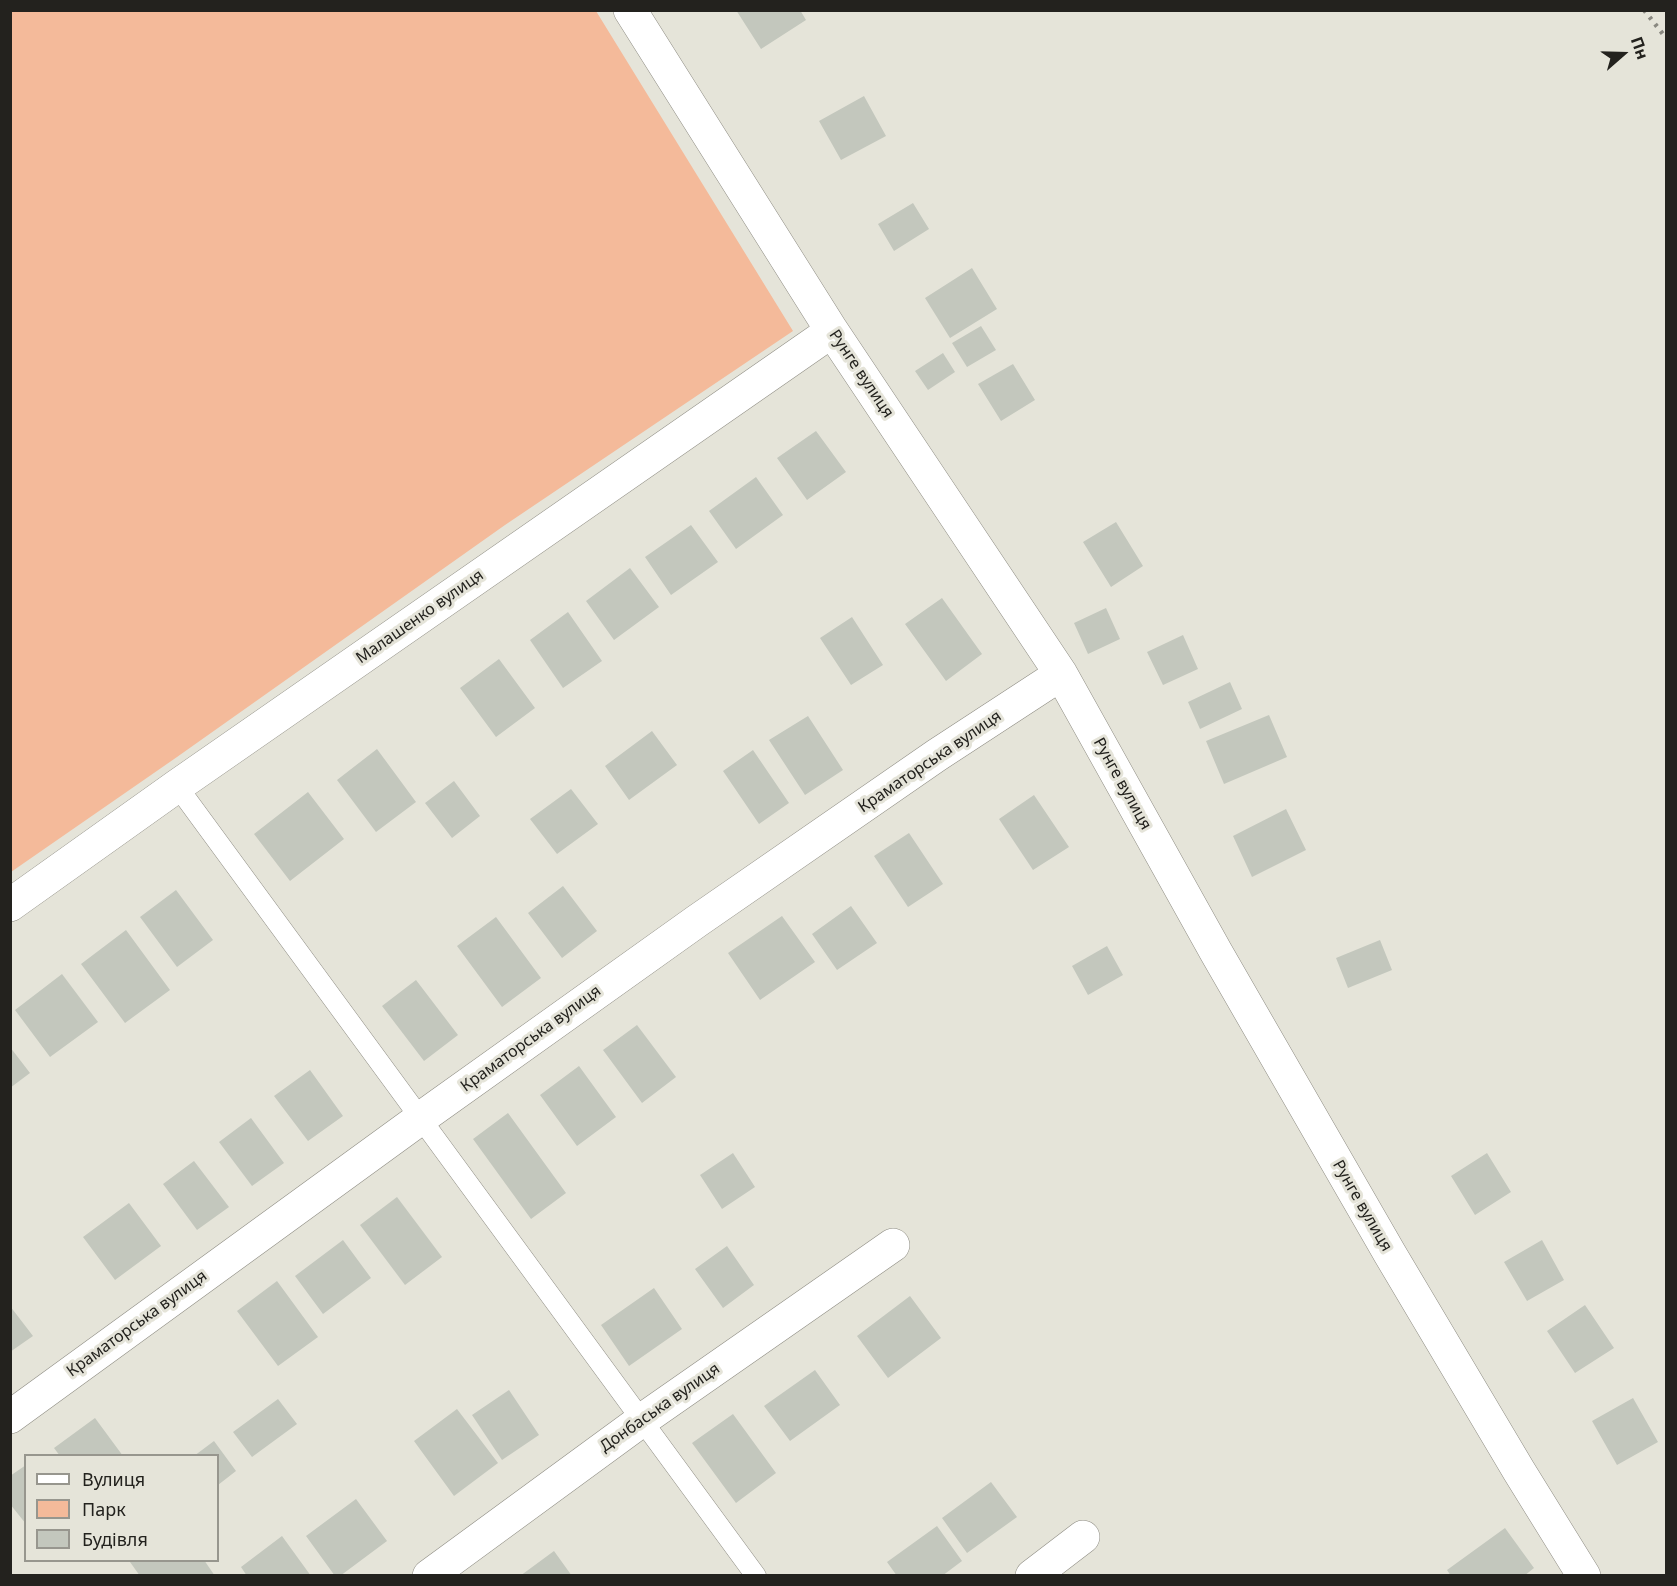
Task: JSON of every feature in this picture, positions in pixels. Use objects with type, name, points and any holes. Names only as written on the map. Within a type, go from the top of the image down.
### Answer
[{"type":"street","name":"Рунге вулиця","points":[[630,10],[832,331],[1060,675],[1378,1234],[1519,1471],[1584,1575]]},
{"type":"street","name":"Малашенко вулиця","points":[[10,905],[177,786],[832,331]]},
{"type":"street","name":"Краматорська вулиця","points":[[10,1417],[421,1118],[697,921],[937,756],[1060,675]]},
{"type":"street","name":"Донбаська вулиця","points":[[429,1575],[642,1420],[893,1245]]},
{"type":"street","points":[[1032,1575],[1083,1537]]},
{"type":"lane","points":[[177,786],[756,1575]]},
{"type":"green space","points":[[11,10],[596,11],[793,331],[505,525],[11,872]]},
{"type":"building","points":[[736,10],[800,10],[806,20],[761,49]]},
{"type":"building","points":[[864,96],[886,136],[841,160],[819,121]]},
{"type":"building","points":[[913,203],[929,229],[894,251],[878,224]]},
{"type":"building","points":[[972,268],[997,309],[950,338],[925,298]]},
{"type":"building","points":[[981,326],[996,350],[967,367],[952,343]]},
{"type":"building","points":[[943,353],[955,372],[928,390],[915,371]]},
{"type":"building","points":[[1013,364],[1035,400],[1001,421],[978,384]]},
{"type":"building","points":[[816,431],[846,472],[807,500],[777,458]]},
{"type":"building","points":[[756,477],[783,515],[736,549],[709,511]]},
{"type":"building","points":[[1116,522],[1143,566],[1111,587],[1083,542]]},
{"type":"building","points":[[691,525],[718,562],[671,595],[645,557]]},
{"type":"building","points":[[630,568],[659,607],[614,640],[586,601]]},
{"type":"building","points":[[942,598],[982,654],[946,681],[905,624]]},
{"type":"building","points":[[1106,608],[1120,639],[1088,654],[1074,623]]},
{"type":"building","points":[[568,612],[602,661],[563,688],[530,640]]},
{"type":"building","points":[[852,617],[883,665],[851,685],[820,638]]},
{"type":"building","points":[[1183,635],[1198,669],[1163,685],[1147,652]]},
{"type":"building","points":[[499,659],[535,708],[496,737],[460,688]]},
{"type":"building","points":[[1230,682],[1242,709],[1200,729],[1188,702]]},
{"type":"building","points":[[1269,715],[1287,757],[1224,784],[1206,741]]},
{"type":"building","points":[[808,716],[843,770],[805,795],[769,740]]},
{"type":"building","points":[[652,731],[677,765],[629,800],[605,766]]},
{"type":"building","points":[[377,749],[416,802],[376,832],[337,780]]},
{"type":"building","points":[[753,750],[789,803],[759,824],[723,771]]},
{"type":"building","points":[[454,781],[480,816],[452,838],[425,803]]},
{"type":"building","points":[[571,789],[598,824],[557,854],[530,819]]},
{"type":"building","points":[[308,792],[344,839],[290,881],[254,834]]},
{"type":"building","points":[[1034,795],[1069,847],[1033,870],[999,819]]},
{"type":"building","points":[[1286,809],[1306,850],[1252,877],[1233,836]]},
{"type":"building","points":[[909,833],[943,884],[908,907],[874,856]]},
{"type":"building","points":[[563,886],[597,931],[562,958],[528,913]]},
{"type":"building","points":[[176,890],[213,940],[177,967],[140,917]]},
{"type":"building","points":[[851,906],[877,943],[837,970],[812,934]]},
{"type":"building","points":[[782,916],[815,962],[760,1000],[728,953]]},
{"type":"building","points":[[496,917],[541,978],[502,1007],[457,946]]},
{"type":"building","points":[[126,930],[170,990],[125,1023],[81,964]]},
{"type":"building","points":[[1380,940],[1392,970],[1348,988],[1336,958]]},
{"type":"building","points":[[1107,946],[1123,975],[1088,995],[1072,966]]},
{"type":"building","points":[[62,974],[98,1022],[50,1057],[15,1010]]},
{"type":"building","points":[[416,980],[458,1035],[424,1061],[382,1006]]},
{"type":"building","points":[[637,1025],[676,1077],[642,1103],[603,1050]]},
{"type":"building","points":[[10,1047],[30,1073],[10,1088]]},
{"type":"building","points":[[579,1066],[616,1117],[577,1146],[540,1095]]},
{"type":"building","points":[[310,1070],[343,1116],[308,1141],[274,1096]]},
{"type":"building","points":[[508,1113],[566,1193],[531,1219],[473,1139]]},
{"type":"building","points":[[251,1118],[284,1163],[252,1186],[219,1142]]},
{"type":"building","points":[[733,1153],[755,1187],[722,1209],[700,1175]]},
{"type":"building","points":[[1487,1153],[1511,1192],[1475,1215],[1451,1176]]},
{"type":"building","points":[[194,1161],[229,1207],[197,1230],[163,1184]]},
{"type":"building","points":[[397,1197],[442,1257],[405,1285],[360,1225]]},
{"type":"building","points":[[129,1203],[161,1246],[115,1280],[83,1237]]},
{"type":"building","points":[[343,1240],[371,1278],[323,1314],[295,1276]]},
{"type":"building","points":[[1542,1240],[1564,1280],[1527,1301],[1504,1262]]},
{"type":"building","points":[[727,1246],[754,1285],[723,1308],[695,1269]]},
{"type":"building","points":[[277,1281],[318,1337],[278,1366],[237,1311]]},
{"type":"building","points":[[654,1288],[682,1329],[629,1366],[601,1325]]},
{"type":"building","points":[[910,1296],[941,1338],[888,1378],[857,1336]]},
{"type":"building","points":[[1585,1305],[1614,1348],[1575,1373],[1547,1331]]},
{"type":"building","points":[[10,1306],[33,1336],[10,1352]]},
{"type":"building","points":[[815,1370],[840,1405],[790,1441],[764,1406]]},
{"type":"building","points":[[509,1390],[539,1435],[502,1460],[472,1415]]},
{"type":"building","points":[[1633,1398],[1658,1442],[1617,1465],[1592,1421]]},
{"type":"building","points":[[278,1399],[297,1424],[252,1457],[233,1432]]},
{"type":"building","points":[[457,1409],[498,1463],[454,1496],[414,1441]]},
{"type":"building","points":[[733,1414],[776,1473],[736,1503],[692,1443]]},
{"type":"building","points":[[95,1418],[122,1454],[58,1454],[54,1448]]},
{"type":"building","points":[[214,1441],[236,1471],[219,1484],[219,1454],[197,1454]]},
{"type":"building","points":[[24,1466],[24,1522],[10,1504],[10,1476]]},
{"type":"building","points":[[991,1482],[1017,1517],[967,1553],[942,1518]]},
{"type":"building","points":[[356,1499],[387,1541],[340,1576],[335,1576],[306,1536]]},
{"type":"building","points":[[937,1526],[962,1561],[942,1576],[897,1576],[887,1562]]},
{"type":"building","points":[[1505,1528],[1534,1568],[1524,1576],[1451,1576],[1447,1570]]},
{"type":"building","points":[[282,1536],[311,1576],[247,1576],[241,1567]]},
{"type":"building","points":[[554,1551],[572,1576],[520,1576]]},
{"type":"building","points":[[130,1562],[205,1562],[215,1576],[140,1576]]},
{"type":"railway","points":[[1644,10],[1666,38]]}]
